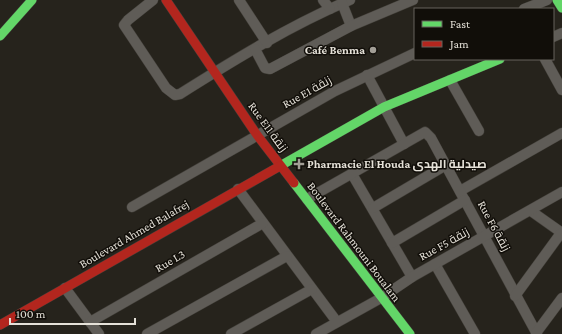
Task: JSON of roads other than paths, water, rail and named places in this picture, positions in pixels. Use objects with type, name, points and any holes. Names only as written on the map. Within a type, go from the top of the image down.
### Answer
[{"type":"street","points":[[0,36],[32,0]]},
{"type":"street","points":[[153,0],[124,25],[166,88],[175,95],[180,94],[214,72],[255,49],[346,2],[351,26]]},
{"type":"street","name":"Rue E11 زنقة","points":[[166,0],[257,135],[280,165],[384,107],[498,60]]},
{"type":"street","points":[[239,0],[267,43]]},
{"type":"street","points":[[323,0],[330,9]]},
{"type":"street","points":[[255,49],[265,68],[269,70],[351,26],[413,0]]},
{"type":"street","points":[[527,8],[547,0]]},
{"type":"street","points":[[557,0],[562,8]]},
{"type":"street","name":"Rue E1 زنقة","points":[[132,207],[335,91],[414,53]]},
{"type":"street","points":[[545,60],[562,90]]},
{"type":"street","points":[[307,200],[404,144],[367,75]]},
{"type":"street","points":[[450,80],[479,131]]},
{"type":"street","name":"Rue F6 زنقة","points":[[404,144],[425,132],[463,195],[536,334]]},
{"type":"street","points":[[392,243],[463,195],[562,133]]},
{"type":"street","name":"Boulevard Ahmed Balafrej","points":[[0,325],[280,165]]},
{"type":"street","name":"Boulevard Rahmouni Boualam","points":[[280,165],[410,334]]},
{"type":"street","points":[[373,208],[446,165]]},
{"type":"street","points":[[352,174],[412,276]]},
{"type":"street","points":[[238,190],[337,322]]},
{"type":"street","name":"Rue F5 زنقة","points":[[320,333],[381,298],[412,276],[531,211],[562,192]]},
{"type":"street","points":[[515,296],[562,233],[531,211]]},
{"type":"street","name":"Rue L3","points":[[90,322],[263,223]]},
{"type":"street","points":[[147,334],[287,256]]},
{"type":"street","points":[[434,264],[475,334]]},
{"type":"street","points":[[65,288],[99,334]]},
{"type":"street","points":[[231,334],[312,289]]},
{"type":"street","points":[[536,334],[562,298]]},
{"type":"place","name":"Café Benma","points":[[373,50]]},
{"type":"place","name":"Pharmacie El Houda صيدلية الهدى","points":[[299,164]]}]
